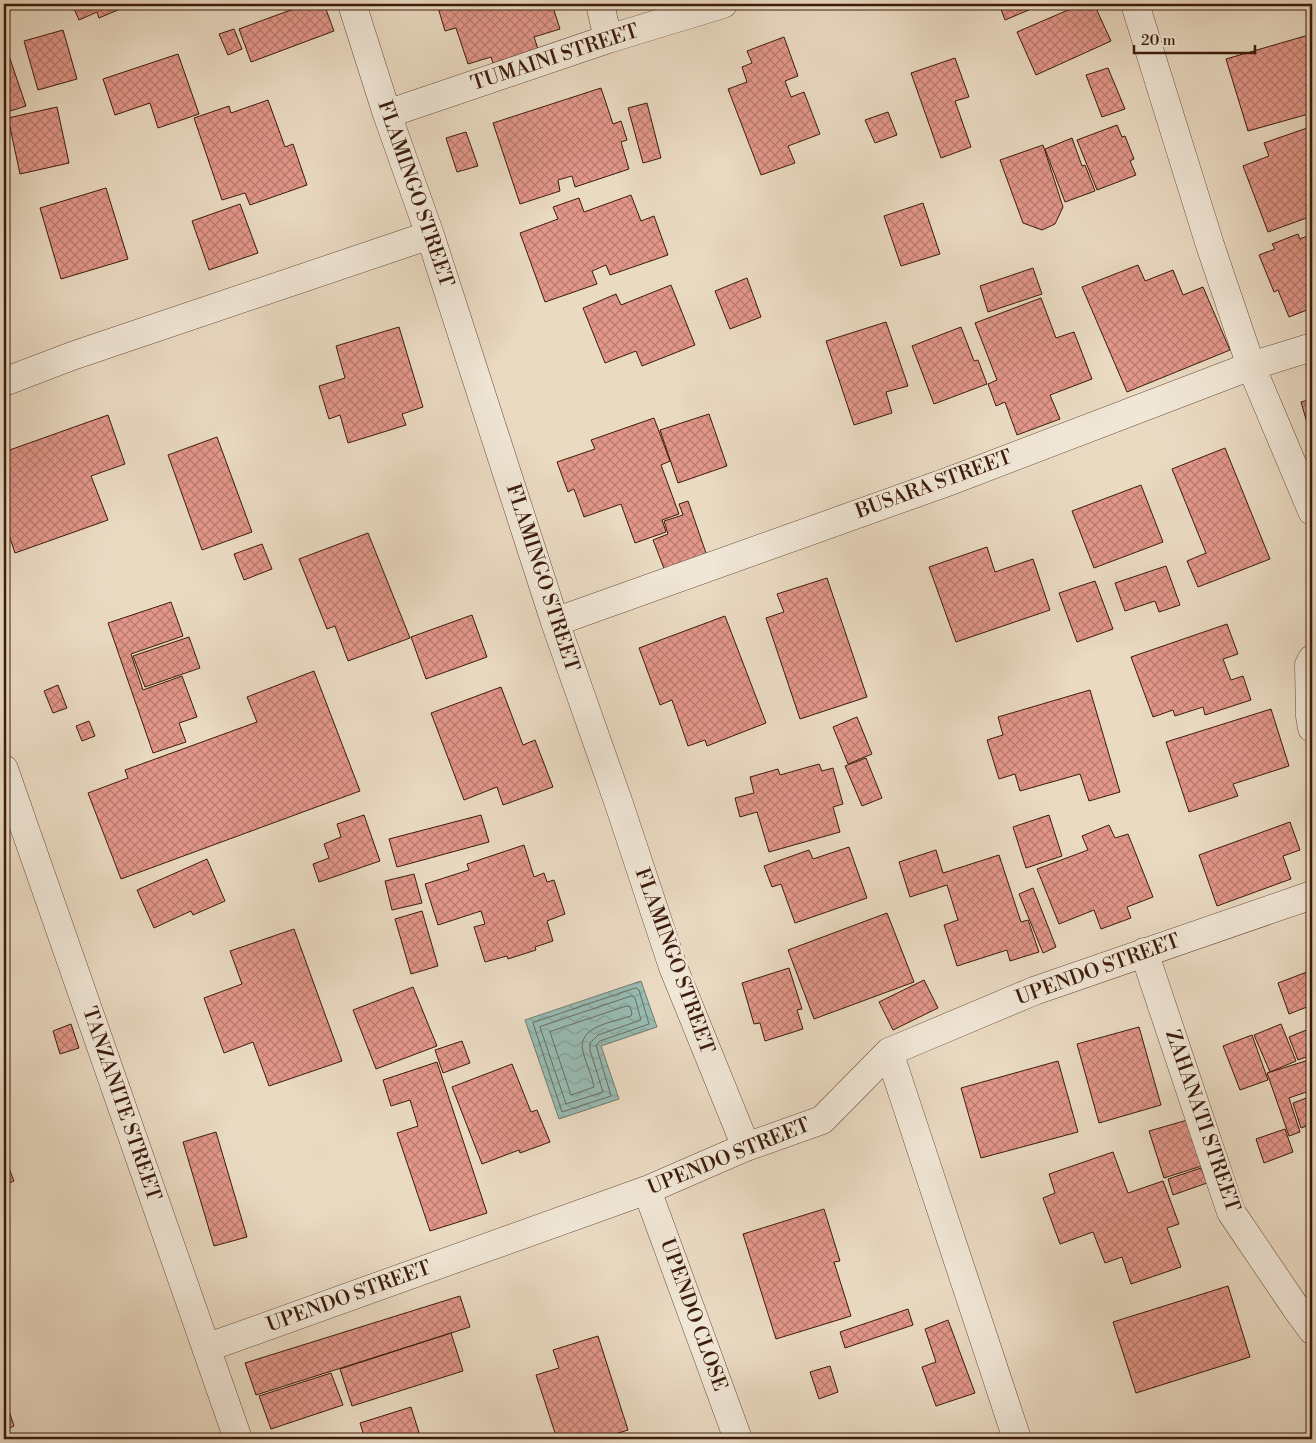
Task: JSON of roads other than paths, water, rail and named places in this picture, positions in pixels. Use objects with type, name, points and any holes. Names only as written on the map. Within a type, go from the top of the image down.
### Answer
[{"type":"street","name":"FLAMINGO STREET","points":[[352,4],[387,114],[430,235],[555,622],[619,804],[673,967],[746,1147]]},
{"type":"street","points":[[600,4],[608,39]]},
{"type":"street","name":"TUMAINI STREET","points":[[387,114],[608,39],[723,4]]},
{"type":"street","points":[[1135,4],[1204,226],[1251,366],[1312,511]]},
{"type":"street","points":[[4,382],[72,356],[430,235]]},
{"type":"street","name":"BUSARA STREET","points":[[555,622],[950,481],[1251,366],[1312,347]]},
{"type":"street","points":[[1312,659],[1309,665],[1312,728]]},
{"type":"street","name":"TANZANITE STREET","points":[[4,769],[238,1439]]},
{"type":"street","name":"UPENDO STREET","points":[[206,1348],[647,1190],[746,1147],[822,1120],[889,1052],[1034,991],[1312,895]]},
{"type":"street","name":"ZAHANATI STREET","points":[[1144,952],[1231,1212],[1312,1330]]},
{"type":"street","points":[[889,1052],[1017,1439]]},
{"type":"street","name":"UPENDO CLOSE","points":[[647,1190],[738,1439]]},
{"type":"water","points":[[641,981],[657,1027],[601,1046],[619,1099],[559,1119],[525,1020]]}]
